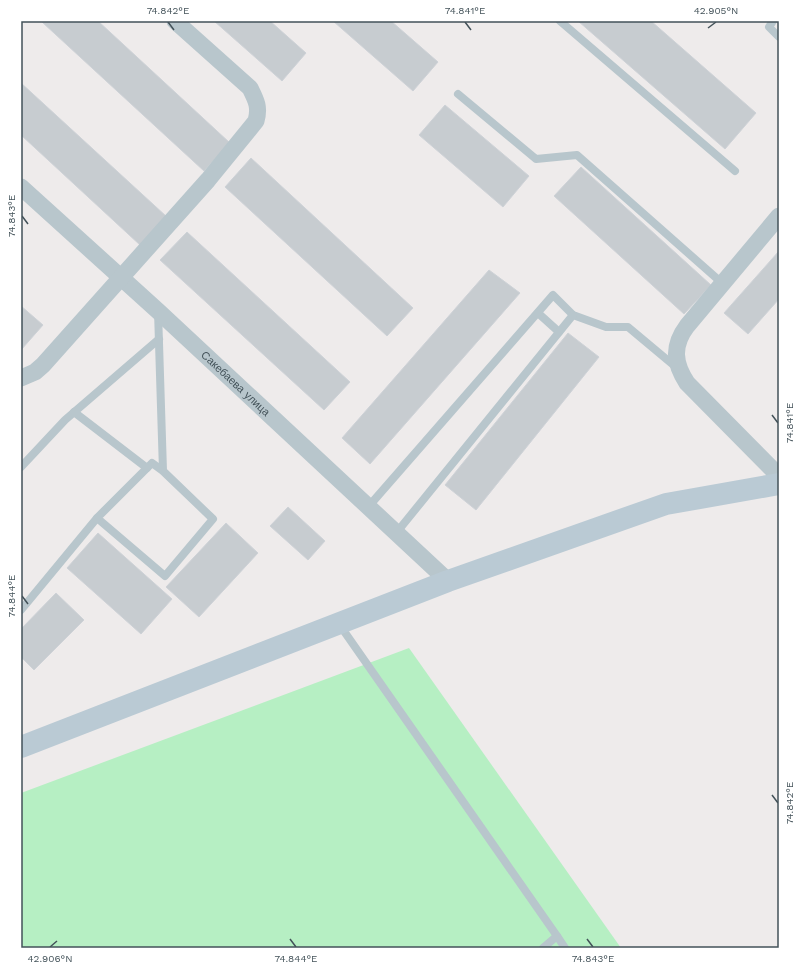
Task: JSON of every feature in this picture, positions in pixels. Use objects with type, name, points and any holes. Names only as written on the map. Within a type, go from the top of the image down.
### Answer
[{"type":"street","points":[[21,378],[35,372],[43,365],[208,180],[256,121],[259,111],[258,102],[250,88],[175,21]]},
{"type":"street","name":"Сакебаева улица","points":[[21,187],[158,311],[448,581]]},
{"type":"street","points":[[779,216],[722,283],[680,336],[676,356],[679,370],[687,383],[779,476]]},
{"type":"street","points":[[21,747],[448,581],[666,504],[779,484]]},
{"type":"lane","points":[[560,21],[735,171]]},
{"type":"lane","points":[[773,21],[769,27],[779,37]]},
{"type":"lane","points":[[458,94],[536,159],[577,155],[722,283]]},
{"type":"lane","points":[[369,506],[553,295],[573,315],[606,327],[628,327],[679,370]]},
{"type":"lane","points":[[158,311],[163,471]]},
{"type":"lane","points":[[538,313],[559,332]]},
{"type":"lane","points":[[397,532],[573,315]]},
{"type":"lane","points":[[21,467],[74,412],[158,339]]},
{"type":"lane","points":[[74,412],[147,468]]},
{"type":"lane","points":[[21,610],[97,518],[152,463],[163,471],[213,519],[166,576],[97,518]]},
{"type":"lane","points":[[339,624],[565,948]]},
{"type":"lane","points":[[543,948],[557,936]]},
{"type":"green space","points":[[409,648],[621,948],[21,948],[21,793]]},
{"type":"building","points":[[98,21],[230,143],[204,171],[42,22]]},
{"type":"building","points":[[214,21],[270,21],[306,53],[282,81]]},
{"type":"building","points":[[333,21],[391,21],[438,62],[413,91]]},
{"type":"building","points":[[578,21],[651,21],[756,113],[725,149]]},
{"type":"building","points":[[21,83],[167,217],[140,245],[21,135]]},
{"type":"building","points":[[445,105],[529,176],[503,207],[419,135]]},
{"type":"building","points":[[251,158],[413,308],[387,336],[225,187]]},
{"type":"building","points":[[581,167],[711,285],[684,314],[554,196]]},
{"type":"building","points":[[187,232],[350,382],[324,410],[160,260]]},
{"type":"building","points":[[779,251],[779,299],[748,334],[724,313]]},
{"type":"building","points":[[489,270],[520,293],[370,464],[342,438]]},
{"type":"building","points":[[21,306],[43,325],[21,350]]},
{"type":"building","points":[[568,333],[599,357],[476,510],[445,485]]},
{"type":"building","points":[[288,507],[325,541],[308,560],[270,526]]},
{"type":"building","points":[[226,523],[258,553],[199,617],[166,587]]},
{"type":"building","points":[[98,533],[172,599],[141,634],[67,568]]},
{"type":"building","points":[[56,593],[84,620],[34,670],[21,657],[21,629]]}]
